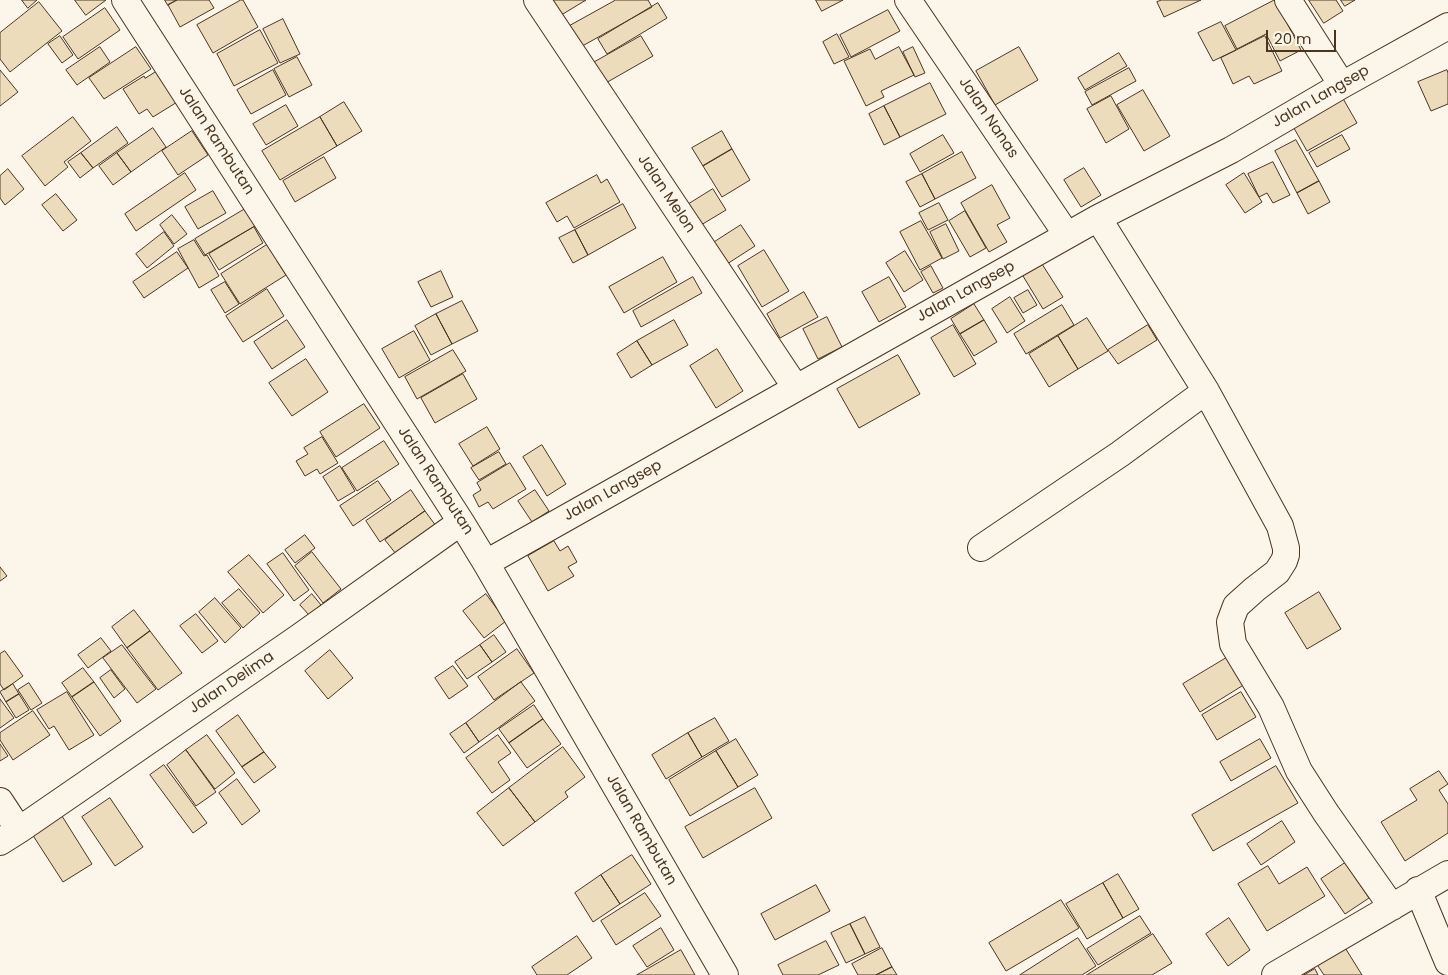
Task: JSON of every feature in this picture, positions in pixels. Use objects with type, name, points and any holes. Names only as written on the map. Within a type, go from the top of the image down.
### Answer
[{"type":"street","name":"Jalan Rambutan","points":[[125,0],[461,522],[725,975]]},
{"type":"street","name":"Jalan Melon","points":[[537,0],[796,388]]},
{"type":"street","name":"Jalan Nanas","points":[[908,0],[1067,236]]},
{"type":"street","points":[[1288,0],[1342,85]]},
{"type":"street","name":"Jalan Langsep","points":[[486,563],[1098,218],[1231,150],[1448,26]]},
{"type":"street","points":[[1098,218],[1206,391],[1280,526],[1286,548],[1284,561],[1277,572],[1254,588],[1241,601],[1232,614],[1230,627],[1233,644],[1271,707],[1299,770],[1326,813],[1392,906]]},
{"type":"street","points":[[981,548],[1120,454],[1206,391]]},
{"type":"street","name":"Jalan Delima","points":[[10,836],[298,638],[461,522]]},
{"type":"street","points":[[0,801],[10,836]]},
{"type":"street","points":[[1275,975],[1448,874]]},
{"type":"street","points":[[1418,890],[1448,962]]},
{"type":"building","points":[[22,0],[37,0],[28,8]]},
{"type":"building","points":[[75,0],[106,0],[86,15]]},
{"type":"building","points":[[165,0],[177,0],[168,5]]},
{"type":"building","points":[[177,0],[209,0],[214,8],[180,27],[168,5]]},
{"type":"building","points":[[243,0],[258,27],[213,53],[197,25]]},
{"type":"building","points":[[548,0],[586,0],[558,17]]},
{"type":"building","points":[[616,0],[648,0],[652,7],[577,49],[566,28]]},
{"type":"building","points":[[816,0],[843,0],[822,11]]},
{"type":"building","points":[[1162,0],[1201,0],[1164,17],[1157,2]]},
{"type":"building","points":[[1275,0],[1301,50],[1280,61],[1266,34],[1237,49],[1225,26]]},
{"type":"building","points":[[1309,0],[1336,0],[1343,11],[1324,23]]},
{"type":"building","points":[[1341,0],[1355,0],[1345,6]]},
{"type":"building","points":[[39,2],[62,31],[10,72],[0,59],[0,33]]},
{"type":"building","points":[[658,3],[667,18],[607,54],[598,39]]},
{"type":"building","points":[[105,8],[120,30],[78,59],[63,37]]},
{"type":"building","points":[[888,10],[900,31],[851,57],[840,35]]},
{"type":"building","points":[[283,19],[300,54],[280,63],[263,29]]},
{"type":"building","points":[[1221,22],[1236,50],[1213,61],[1198,33]]},
{"type":"building","points":[[260,30],[278,63],[234,86],[217,54]]},
{"type":"building","points":[[837,34],[849,57],[834,64],[823,42]]},
{"type":"building","points":[[60,36],[73,55],[62,63],[48,44]]},
{"type":"building","points":[[641,36],[653,56],[604,84],[593,63]]},
{"type":"building","points":[[1265,36],[1282,71],[1254,84],[1249,76],[1233,84],[1221,58]]},
{"type":"building","points":[[100,47],[110,62],[77,85],[66,70]]},
{"type":"building","points":[[136,47],[151,69],[104,99],[89,78]]},
{"type":"building","points":[[899,47],[914,75],[881,91],[884,97],[866,106],[844,61],[870,49],[875,59]]},
{"type":"building","points":[[913,47],[925,73],[915,77],[903,52]]},
{"type":"building","points":[[1019,47],[1038,80],[995,105],[976,71]]},
{"type":"building","points":[[1119,53],[1127,66],[1085,90],[1078,78]]},
{"type":"building","points":[[297,57],[312,85],[289,97],[274,69]]},
{"type":"building","points":[[162,68],[182,99],[153,117],[147,109],[139,114],[123,89]]},
{"type":"building","points":[[1129,68],[1136,81],[1092,105],[1085,92]]},
{"type":"building","points":[[0,70],[18,92],[0,106]]},
{"type":"building","points":[[273,70],[286,95],[251,114],[237,90]]},
{"type":"building","points":[[1447,70],[1448,104],[1431,111],[1418,82]]},
{"type":"building","points":[[930,83],[946,114],[900,137],[884,106]]},
{"type":"building","points":[[1143,90],[1170,136],[1144,151],[1117,105]]},
{"type":"building","points":[[1341,95],[1357,123],[1307,151],[1291,123]]},
{"type":"building","points":[[1111,96],[1129,129],[1106,143],[1087,109]]},
{"type":"building","points":[[344,102],[362,131],[337,146],[320,117]]},
{"type":"building","points":[[286,105],[298,126],[266,145],[253,124]]},
{"type":"building","points":[[884,106],[900,137],[884,145],[869,114]]},
{"type":"building","points":[[73,117],[91,141],[64,162],[68,167],[45,186],[22,156]]},
{"type":"building","points":[[320,117],[337,146],[280,180],[262,151]]},
{"type":"building","points":[[117,127],[128,143],[93,168],[81,153]]},
{"type":"building","points":[[153,128],[166,147],[131,172],[117,153]]},
{"type":"building","points":[[192,131],[208,155],[178,175],[162,151]]},
{"type":"building","points":[[722,131],[732,149],[703,166],[692,148]]},
{"type":"building","points":[[943,135],[954,153],[920,172],[910,154]]},
{"type":"building","points":[[1342,135],[1350,149],[1317,167],[1309,153]]},
{"type":"building","points":[[1296,140],[1319,181],[1297,193],[1275,151]]},
{"type":"building","points":[[732,149],[750,180],[722,197],[703,166]]},
{"type":"building","points":[[962,152],[976,178],[935,199],[922,174]]},
{"type":"building","points":[[81,153],[93,168],[80,178],[68,162]]},
{"type":"building","points":[[117,153],[131,172],[113,185],[99,166]]},
{"type":"building","points":[[324,157],[336,178],[295,202],[283,181]]},
{"type":"building","points":[[1273,162],[1290,195],[1273,203],[1267,193],[1259,197],[1248,174]]},
{"type":"building","points":[[1084,168],[1101,195],[1081,207],[1064,180]]},
{"type":"building","points":[[8,169],[24,189],[5,205],[0,198],[0,176]]},
{"type":"building","points":[[185,173],[196,190],[136,231],[125,214]]},
{"type":"building","points":[[1244,173],[1262,202],[1245,213],[1226,185]]},
{"type":"building","points":[[922,174],[935,199],[920,207],[906,182]]},
{"type":"building","points":[[597,175],[601,183],[607,179],[620,202],[574,228],[567,216],[557,222],[546,203]]},
{"type":"building","points":[[1319,181],[1330,202],[1308,214],[1297,193]]},
{"type":"building","points":[[992,185],[1010,218],[997,225],[1007,242],[989,252],[961,203]]},
{"type":"building","points":[[713,189],[726,210],[696,228],[684,207]]},
{"type":"building","points":[[213,191],[226,213],[198,229],[185,207]]},
{"type":"building","points":[[56,194],[77,220],[63,231],[42,205]]},
{"type":"building","points":[[939,203],[948,220],[928,230],[919,213]]},
{"type":"building","points":[[623,204],[636,228],[588,255],[575,230]]},
{"type":"building","points":[[245,209],[255,226],[205,255],[195,239]]},
{"type":"building","points":[[965,211],[986,248],[970,257],[949,221]]},
{"type":"building","points":[[172,215],[187,234],[174,244],[160,225]]},
{"type":"building","points":[[921,221],[942,258],[920,270],[900,232]]},
{"type":"building","points":[[946,224],[959,251],[943,259],[930,232]]},
{"type":"building","points":[[741,225],[755,246],[727,264],[713,243]]},
{"type":"building","points":[[254,227],[263,243],[219,270],[209,254]]},
{"type":"building","points":[[575,230],[588,255],[573,263],[559,238]]},
{"type":"building","points":[[164,232],[174,246],[147,268],[136,254]]},
{"type":"building","points":[[194,240],[204,256],[207,255],[219,276],[199,288],[178,249]]},
{"type":"building","points":[[273,241],[283,257],[277,261],[286,275],[240,304],[221,274]]},
{"type":"building","points":[[764,250],[789,291],[762,307],[738,266]]},
{"type":"building","points":[[905,251],[923,280],[904,292],[886,263]]},
{"type":"building","points":[[177,252],[188,268],[144,298],[133,282]]},
{"type":"building","points":[[663,257],[677,282],[624,313],[609,287]]},
{"type":"building","points":[[1042,264],[1063,297],[1043,309],[1023,276]]},
{"type":"building","points":[[931,266],[943,288],[933,293],[921,272]]},
{"type":"building","points":[[441,271],[453,297],[431,307],[418,282]]},
{"type":"building","points":[[693,277],[702,293],[641,327],[633,311]]},
{"type":"building","points":[[889,277],[906,307],[879,322],[862,292]]},
{"type":"building","points":[[225,282],[239,304],[225,313],[211,290]]},
{"type":"building","points":[[267,289],[284,316],[243,342],[226,316]]},
{"type":"building","points":[[1028,290],[1037,305],[1023,313],[1014,298]]},
{"type":"building","points":[[804,292],[818,317],[780,338],[767,314]]},
{"type":"building","points":[[1010,297],[1025,321],[1007,333],[992,309]]},
{"type":"building","points":[[462,301],[478,331],[452,344],[436,314]]},
{"type":"building","points":[[974,304],[984,320],[960,334],[951,319]]},
{"type":"building","points":[[1062,305],[1074,325],[1026,354],[1014,334]]},
{"type":"building","points":[[436,314],[452,344],[431,355],[415,326]]},
{"type":"building","points":[[827,317],[842,347],[818,359],[803,329]]},
{"type":"building","points":[[1087,318],[1108,351],[1078,369],[1058,336]]},
{"type":"building","points":[[287,320],[305,347],[272,369],[254,342]]},
{"type":"building","points":[[674,320],[688,345],[652,365],[637,341]]},
{"type":"building","points":[[984,320],[997,342],[974,356],[960,334]]},
{"type":"building","points":[[953,325],[976,364],[954,377],[931,338]]},
{"type":"building","points":[[1148,325],[1157,340],[1118,364],[1108,350]]},
{"type":"building","points":[[414,331],[430,360],[399,378],[382,349]]},
{"type":"building","points":[[1058,336],[1078,369],[1049,387],[1029,354]]},
{"type":"building","points":[[637,341],[652,365],[631,378],[617,354]]},
{"type":"building","points":[[717,349],[743,391],[716,408],[690,366]]},
{"type":"building","points":[[453,350],[466,371],[417,399],[405,377]]},
{"type":"building","points":[[898,355],[920,394],[859,428],[837,389]]},
{"type":"building","points":[[306,359],[328,392],[292,416],[269,383]]},
{"type":"building","points":[[463,374],[477,399],[435,423],[421,398]]},
{"type":"building","points":[[364,404],[380,428],[336,457],[320,432]]},
{"type":"building","points":[[487,427],[500,449],[473,466],[459,444]]},
{"type":"building","points":[[322,437],[338,463],[320,474],[317,469],[305,476],[296,461],[308,454],[304,448]]},
{"type":"building","points":[[384,441],[399,464],[357,491],[342,468]]},
{"type":"building","points":[[542,445],[566,484],[547,496],[523,457]]},
{"type":"building","points":[[499,452],[506,464],[479,480],[471,468]]},
{"type":"building","points":[[510,463],[526,489],[493,509],[488,502],[479,507],[473,495],[481,490],[477,483]]},
{"type":"building","points":[[340,466],[355,491],[338,501],[323,477]]},
{"type":"building","points":[[378,481],[391,500],[353,526],[340,506]]},
{"type":"building","points":[[411,490],[425,511],[380,542],[366,521]]},
{"type":"building","points":[[535,490],[549,511],[532,522],[518,501]]},
{"type":"building","points":[[425,511],[436,526],[396,554],[385,540]]},
{"type":"building","points":[[305,535],[315,548],[295,563],[285,550]]},
{"type":"building","points":[[554,541],[560,551],[568,546],[577,562],[568,567],[574,576],[548,591],[528,556]]},
{"type":"building","points":[[312,552],[341,589],[323,603],[295,566]]},
{"type":"building","points":[[283,553],[309,590],[294,601],[267,564]]},
{"type":"building","points":[[249,555],[284,595],[263,613],[228,572]]},
{"type":"building","points":[[0,567],[7,576],[0,581]]},
{"type":"building","points":[[239,589],[260,613],[243,628],[222,603]]},
{"type":"building","points":[[1319,592],[1341,629],[1307,649],[1285,613]]},
{"type":"building","points":[[312,594],[321,605],[309,615],[300,605]]},
{"type":"building","points":[[486,594],[506,621],[484,638],[463,611]]},
{"type":"building","points":[[215,598],[241,628],[225,643],[199,612]]},
{"type":"building","points":[[134,610],[150,631],[127,648],[112,627]]},
{"type":"building","points":[[196,614],[218,641],[202,653],[180,626]]},
{"type":"building","points":[[150,631],[182,673],[158,690],[127,648]]},
{"type":"building","points":[[494,635],[506,652],[492,662],[480,645]]},
{"type":"building","points":[[101,638],[111,651],[88,668],[78,655]]},
{"type":"building","points":[[122,645],[156,689],[137,703],[103,658]]},
{"type":"building","points":[[480,645],[492,662],[467,679],[455,662]]},
{"type":"building","points":[[517,649],[534,673],[494,700],[478,677]]},
{"type":"building","points":[[330,650],[353,678],[328,699],[305,671]]},
{"type":"building","points":[[5,651],[23,676],[4,690],[0,684],[0,654]]},
{"type":"building","points":[[1233,654],[1250,681],[1200,712],[1183,684]]},
{"type":"building","points":[[453,666],[468,686],[449,699],[435,678]]},
{"type":"building","points":[[83,668],[94,682],[72,697],[62,683]]},
{"type":"building","points":[[111,670],[125,689],[114,698],[100,678]]},
{"type":"building","points":[[94,682],[121,721],[100,736],[72,697]]},
{"type":"building","points":[[521,682],[535,701],[479,742],[466,723]]},
{"type":"building","points":[[29,683],[42,703],[31,710],[18,690]]},
{"type":"building","points":[[13,684],[19,694],[6,702],[0,692]]},
{"type":"building","points":[[67,692],[94,735],[69,750],[54,726],[49,729],[37,710]]},
{"type":"building","points":[[1241,692],[1256,717],[1217,740],[1202,715]]},
{"type":"building","points":[[19,694],[29,710],[16,718],[6,702]]},
{"type":"building","points":[[0,699],[14,718],[0,728]]},
{"type":"building","points":[[534,705],[543,719],[509,743],[499,729]]},
{"type":"building","points":[[33,711],[50,735],[13,760],[0,740],[0,733]]},
{"type":"building","points":[[238,715],[264,752],[242,767],[216,731]]},
{"type":"building","points":[[715,718],[729,741],[702,757],[688,733]]},
{"type":"building","points":[[543,719],[561,744],[527,768],[509,743]]},
{"type":"building","points":[[466,723],[479,742],[464,753],[450,734]]},
{"type":"building","points":[[688,733],[702,757],[666,779],[652,755]]},
{"type":"building","points":[[207,735],[235,773],[215,789],[186,750]]},
{"type":"building","points":[[498,735],[511,753],[498,762],[510,780],[492,793],[466,758]]},
{"type":"building","points":[[736,739],[758,775],[738,787],[716,751]]},
{"type":"building","points":[[1260,739],[1271,758],[1231,781],[1220,762]]},
{"type":"building","points":[[0,744],[8,756],[0,761]]},
{"type":"building","points":[[563,747],[585,777],[565,792],[568,797],[535,822],[509,788]]},
{"type":"building","points":[[186,750],[216,792],[196,806],[167,765]]},
{"type":"building","points":[[716,751],[738,787],[690,816],[669,780]]},
{"type":"building","points":[[264,752],[276,767],[254,783],[242,767]]},
{"type":"building","points":[[164,765],[207,823],[193,833],[150,775]]},
{"type":"building","points":[[1276,766],[1298,803],[1213,851],[1192,815]]},
{"type":"building","points":[[1439,771],[1448,784],[1439,790],[1448,804],[1448,833],[1405,861],[1381,822],[1417,800],[1410,789]]},
{"type":"building","points":[[237,779],[260,811],[242,825],[219,793]]},
{"type":"building","points":[[509,788],[535,822],[503,846],[477,813]]},
{"type":"building","points":[[755,788],[772,818],[703,858],[685,827]]},
{"type":"building","points":[[110,798],[143,847],[115,866],[82,817]]},
{"type":"building","points":[[62,816],[92,864],[63,882],[32,834]]},
{"type":"building","points":[[1282,821],[1295,842],[1261,865],[1247,844]]},
{"type":"building","points":[[632,855],[651,884],[620,904],[601,875]]},
{"type":"building","points":[[1345,863],[1369,898],[1345,914],[1321,879]]},
{"type":"building","points":[[1268,866],[1279,884],[1307,867],[1325,896],[1267,931],[1238,884]]},
{"type":"building","points":[[1118,874],[1139,909],[1123,918],[1103,883]]},
{"type":"building","points":[[601,875],[620,904],[593,922],[575,893]]},
{"type":"building","points":[[1103,883],[1123,918],[1087,939],[1066,904]]},
{"type":"building","points":[[816,885],[830,911],[775,940],[761,914]]},
{"type":"building","points":[[645,893],[661,916],[616,945],[601,921]]},
{"type":"building","points":[[1061,900],[1079,928],[1006,971],[989,943]]},
{"type":"building","points":[[1140,916],[1151,933],[1098,965],[1087,949]]},
{"type":"building","points":[[865,917],[880,947],[865,954],[850,924]]},
{"type":"building","points":[[1229,918],[1250,950],[1228,966],[1206,934]]},
{"type":"building","points":[[850,924],[865,954],[846,963],[831,933]]},
{"type":"building","points":[[661,928],[674,950],[647,967],[633,946]]},
{"type":"building","points":[[1153,934],[1172,963],[1152,975],[1087,975]]},
{"type":"building","points":[[577,936],[592,958],[567,975],[537,975],[532,967]]},
{"type":"building","points":[[1078,938],[1096,966],[1082,975],[1020,975]]},
{"type":"building","points":[[826,941],[839,965],[818,975],[783,975],[778,965]]},
{"type":"building","points":[[1344,946],[1362,975],[1324,975],[1316,963]]},
{"type":"building","points":[[882,948],[892,967],[876,975],[858,975],[852,964]]},
{"type":"building","points":[[681,950],[695,975],[637,975]]},
{"type":"building","points":[[892,967],[897,975],[876,975]]},
{"type":"building","points":[[1315,969],[1318,975],[1304,975]]}]
